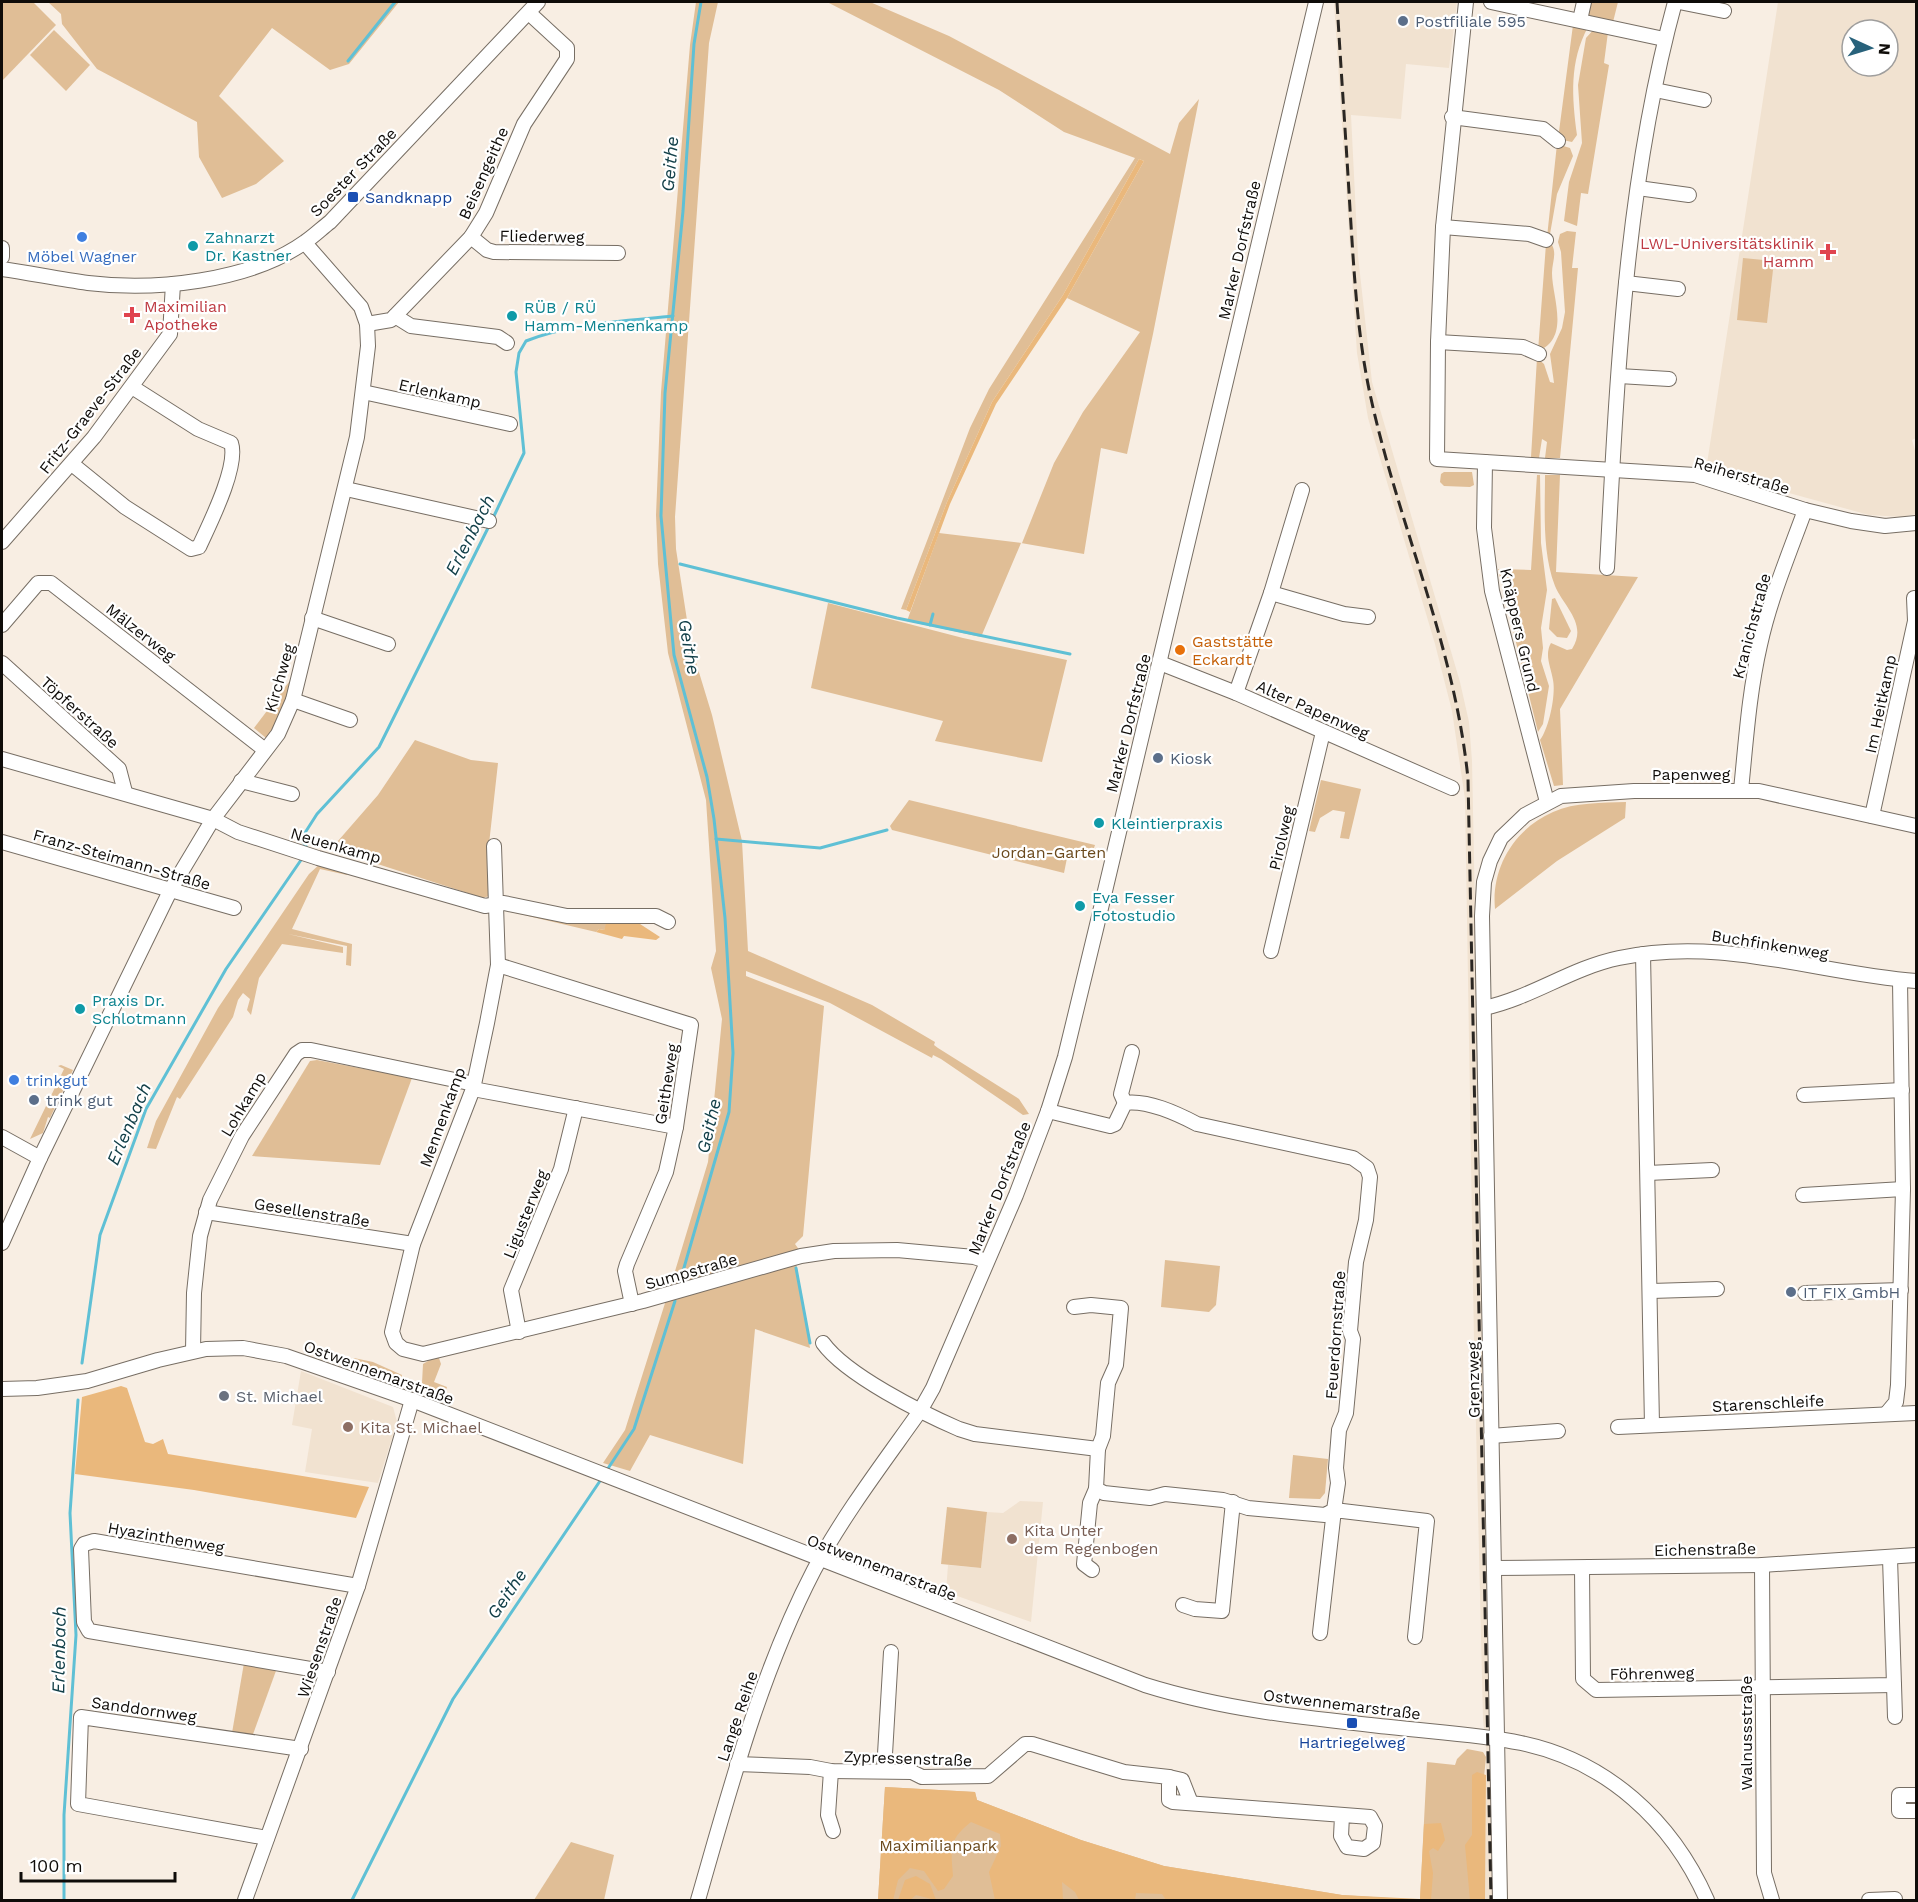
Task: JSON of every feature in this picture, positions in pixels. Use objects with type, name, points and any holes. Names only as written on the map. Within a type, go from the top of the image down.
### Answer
[{"type":"street","name":"Soester Straße","points":[[2,269],[102,284],[173,284],[219,277],[247,269],[305,243],[330,222],[538,2]]},
{"type":"street","name":"Marker Dorfstraße","points":[[823,1555],[920,1411],[1048,1112],[1067,1049],[1316,2]]},
{"type":"street","points":[[1466,2],[1452,117],[1443,227],[1438,342],[1523,347],[1539,354]]},
{"type":"street","points":[[1491,2],[1664,39]]},
{"type":"street","points":[[1580,20],[1584,2]]},
{"type":"street","points":[[1607,568],[1626,284],[1638,188],[1664,39],[1677,2],[1724,11]]},
{"type":"street","name":"Beisengeithe","points":[[395,316],[471,237],[486,213],[524,124],[569,55],[567,48],[529,13]]},
{"type":"street","points":[[1655,90],[1704,100]]},
{"type":"street","points":[[1452,117],[1543,129],[1558,141]]},
{"type":"street","points":[[1638,188],[1689,195]]},
{"type":"street","points":[[1443,227],[1529,234],[1546,240]]},
{"type":"street","name":"Fliederweg","points":[[471,237],[487,250],[494,252],[618,253]]},
{"type":"street","points":[[305,243],[361,307],[367,324],[391,320],[395,316],[411,326],[498,337],[507,343]]},
{"type":"street","points":[[2,248],[2,257]]},
{"type":"street","name":"Fritz-Graeve-Straße","points":[[2,542],[72,464],[170,334],[173,284]]},
{"type":"street","points":[[1626,284],[1678,289]]},
{"type":"street","name":"Kirchweg","points":[[2,1243],[40,1158],[171,889],[213,819],[278,734],[293,700],[346,489],[363,392],[367,324]]},
{"type":"street","name":"Reiherstraße","points":[[1438,342],[1437,459],[1695,476],[1805,510],[1878,525],[1917,523]]},
{"type":"street","points":[[1619,376],[1669,379]]},
{"type":"street","points":[[72,464],[148,523],[191,549],[199,547],[216,510],[233,456],[231,444],[198,429],[132,387]]},
{"type":"street","name":"Erlenkamp","points":[[363,392],[510,424]]},
{"type":"street","name":"Knäppers Grund","points":[[1485,462],[1484,528],[1492,591],[1547,802]]},
{"type":"street","points":[[346,489],[489,521]]},
{"type":"street","points":[[1236,693],[1271,593],[1302,490]]},
{"type":"street","name":"Kranichstraße","points":[[1741,790],[1750,696],[1760,643],[1778,584],[1805,510]]},
{"type":"street","name":"Mälzerweg","points":[[2,625],[38,583],[51,583],[265,750]]},
{"type":"street","points":[[1271,593],[1344,614],[1368,617]]},
{"type":"street","name":"Im Heitkamp","points":[[1872,816],[1915,621],[1914,598]]},
{"type":"street","points":[[312,618],[388,644]]},
{"type":"street","name":"Töpferstraße","points":[[2,663],[119,770],[125,792]]},
{"type":"street","name":"Alter Papenweg","points":[[1160,663],[1236,693],[1452,788]]},
{"type":"street","points":[[293,700],[350,720]]},
{"type":"street","name":"Pirolweg","points":[[1271,951],[1323,732]]},
{"type":"street","name":"Neuenkamp","points":[[2,759],[125,792],[213,819],[238,832],[318,858],[486,906],[504,903],[567,916],[656,916],[668,922]]},
{"type":"street","points":[[241,781],[292,794]]},
{"type":"street","name":"Papenweg","points":[[1490,861],[1510,827],[1547,802],[1561,796],[1591,792],[1759,791],[1917,826]]},
{"type":"street","name":"Franz-Steimann-Straße","points":[[2,842],[234,908]]},
{"type":"street","name":"Mennenkamp","points":[[406,1352],[396,1342],[392,1332],[412,1244],[473,1086],[498,965],[494,846]]},
{"type":"street","name":"Grenzweg","points":[[1490,861],[1482,901],[1500,1900]]},
{"type":"street","name":"Buchfinkenweg","points":[[1484,1008],[1511,1002],[1594,964],[1673,950],[1716,950],[1917,981]]},
{"type":"street","points":[[1643,954],[1652,1425]]},
{"type":"street","name":"Geitheweg","points":[[498,965],[691,1025],[676,1128],[666,1172],[625,1271],[632,1304]]},
{"type":"street","points":[[1886,1414],[1896,1402],[1898,1384],[1903,1189],[1900,980]]},
{"type":"street","name":"Lohkamp","points":[[193,1351],[194,1293],[200,1236],[216,1184],[242,1136],[289,1062],[302,1050],[676,1128]]},
{"type":"street","points":[[1048,1112],[1110,1126],[1114,1124],[1125,1103],[1121,1094],[1132,1052]]},
{"type":"street","points":[[1804,1095],[1902,1090]]},
{"type":"street","name":"Feuerdornstraße","points":[[1125,1103],[1140,1104],[1176,1113],[1197,1124],[1353,1158],[1367,1168],[1370,1177],[1367,1210],[1356,1262],[1350,1330],[1353,1339],[1346,1413],[1339,1430],[1337,1501],[1334,1510]]},
{"type":"street","name":"Ligusterweg","points":[[519,1332],[511,1290],[561,1169],[576,1107]]},
{"type":"street","points":[[2,1137],[40,1158]]},
{"type":"street","points":[[1648,1173],[1712,1170]]},
{"type":"street","points":[[1803,1195],[1903,1189]]},
{"type":"street","name":"Gesellenstraße","points":[[206,1212],[412,1244]]},
{"type":"street","name":"Sumpstraße","points":[[406,1352],[423,1354],[519,1332],[632,1304],[796,1257],[834,1251],[930,1252],[974,1257],[986,1261]]},
{"type":"street","points":[[1651,1291],[1717,1289]]},
{"type":"street","points":[[1805,1293],[1901,1290]]},
{"type":"street","points":[[1074,1307],[1091,1305],[1121,1308],[1116,1365],[1108,1383],[1103,1436],[1098,1449],[1096,1489],[1090,1503],[1084,1564],[1092,1570]]},
{"type":"street","points":[[823,1343],[832,1356],[865,1380],[920,1411],[975,1434],[1092,1446],[1098,1449]]},
{"type":"street","name":"Ostwennemarstraße","points":[[2,1389],[37,1388],[87,1381],[193,1351],[243,1348],[270,1352],[319,1366],[823,1555],[1103,1671],[1175,1694],[1285,1715],[1498,1739],[1548,1750],[1586,1766],[1612,1782],[1656,1820],[1672,1839],[1695,1875],[1707,1900]]},
{"type":"street","name":"Wiesenstraße","points":[[245,1900],[358,1586],[412,1400]]},
{"type":"street","name":"Starenschleife","points":[[1618,1427],[1917,1413]]},
{"type":"street","points":[[1491,1436],[1558,1431]]},
{"type":"street","points":[[1096,1489],[1104,1493],[1150,1498],[1165,1494],[1233,1502],[1248,1508],[1325,1515],[1334,1510],[1427,1521],[1415,1637]]},
{"type":"street","points":[[1183,1605],[1195,1609],[1222,1611],[1233,1502]]},
{"type":"street","points":[[1320,1633],[1334,1510]]},
{"type":"street","name":"Hyazinthenweg","points":[[328,1672],[89,1631],[84,1622],[81,1549],[84,1544],[94,1541],[358,1586]]},
{"type":"street","name":"Lange Reihe","points":[[698,1900],[737,1764],[774,1658],[823,1555]]},
{"type":"street","name":"Eichenstraße","points":[[1494,1568],[1761,1565],[1917,1555]]},
{"type":"street","points":[[1890,1558],[1895,1717]]},
{"type":"street","name":"Walnussstraße","points":[[1761,1565],[1764,1688],[1764,1873],[1772,1900]]},
{"type":"street","name":"Föhrenweg","points":[[1582,1568],[1583,1679],[1596,1690],[1893,1685]]},
{"type":"street","points":[[884,1771],[891,1652]]},
{"type":"street","name":"Sanddornweg","points":[[267,1838],[78,1804],[81,1717],[301,1749]]},
{"type":"street","name":"Zypressenstraße","points":[[737,1764],[810,1767],[874,1774],[884,1771],[933,1777],[988,1776],[1025,1744],[1032,1743],[1124,1772],[1169,1777],[1169,1800],[1342,1816]]},
{"type":"street","points":[[831,1771],[828,1815],[833,1831]]},
{"type":"street","points":[[1917,1796],[1899,1795],[1899,1811],[1917,1811]]},
{"type":"street","points":[[1869,1900],[1895,1899]]},
{"type":"shaded area","points":[[1334,2],[1457,2],[1449,68],[1406,64],[1401,119],[1351,115],[1358,256],[1372,382],[1460,682],[1469,722],[1472,761],[1495,1900],[1485,1900],[1486,1748],[1483,1720],[1474,1342],[1465,799],[1452,711],[1435,644],[1368,418],[1357,353]]},
{"type":"shaded area","name":"LWL-Universitätsklinik Hamm","points":[[1778,2],[1916,2],[1916,438],[1912,440],[1916,454],[1916,514],[1902,517],[1869,515],[1706,470]]},
{"type":"shaded area","name":"Kita St. Michael","points":[[301,1371],[393,1407],[397,1422],[378,1483],[305,1472],[312,1429],[292,1425]]},
{"type":"shaded area","name":"Kita Unter dem Regenbogen","points":[[1020,1501],[1043,1502],[1031,1622],[946,1592],[948,1565],[981,1568],[987,1512],[1003,1513]]},
{"type":"green space","points":[[2,2],[33,2],[56,25],[2,81]]},
{"type":"green space","points":[[48,2],[399,2],[349,64],[330,70],[272,28],[219,96],[284,161],[256,184],[222,198],[199,157],[197,122],[97,69],[62,24],[61,14]]},
{"type":"green space","points":[[696,2],[718,2],[709,43],[675,517],[676,549],[691,646],[712,715],[742,841],[748,951],[872,1005],[935,1042],[934,1045],[938,1048],[1019,1099],[1029,1114],[1023,1115],[941,1059],[933,1055],[932,1058],[830,1003],[746,971],[746,976],[824,1006],[803,1236],[795,1244],[800,1251],[669,1291],[708,1162],[722,1019],[711,968],[716,951],[706,800],[668,653],[658,564],[656,515],[661,392],[690,45]]},
{"type":"green space","points":[[827,2],[870,2],[949,36],[1170,154],[1179,123],[1199,99],[1127,454],[1101,448],[1084,554],[1021,543],[981,637],[907,621],[939,533],[1022,543],[1054,463],[1083,412],[1140,332],[1067,298],[1144,161],[1139,159],[1063,295],[992,402],[947,502],[906,610],[901,609],[970,428],[989,389],[1135,158],[1064,132],[999,90]]},
{"type":"green space","points":[[1585,2],[1618,2],[1613,22],[1582,16]]},
{"type":"green space","points":[[1573,25],[1588,27],[1575,67],[1573,93],[1577,135],[1572,142],[1558,139]]},
{"type":"green space","points":[[1595,28],[1608,32],[1604,63],[1609,65],[1588,194],[1581,193],[1577,226],[1564,221],[1569,182],[1582,143],[1578,85],[1586,38]]},
{"type":"green space","points":[[54,30],[90,65],[66,91],[30,55]]},
{"type":"green space","points":[[1557,144],[1570,148],[1573,156],[1557,194],[1550,234],[1547,237]]},
{"type":"green space","points":[[1139,159],[1144,161],[1067,298],[996,404],[950,504],[910,612],[906,610],[947,502],[992,402],[1063,295]]},
{"type":"green space","points":[[1567,231],[1576,232],[1572,268],[1578,268],[1560,458],[1545,458],[1547,442],[1542,439],[1539,458],[1531,457],[1537,358],[1544,364],[1550,382],[1554,383],[1550,354],[1562,328],[1565,312],[1561,252],[1558,242],[1560,234]]},
{"type":"green space","points":[[1546,244],[1552,245],[1554,252],[1552,273],[1557,327],[1548,345],[1538,351]]},
{"type":"green space","points":[[1743,258],[1774,261],[1767,323],[1737,320]]},
{"type":"green space","points":[[1444,472],[1472,472],[1474,485],[1470,487],[1444,486],[1440,482],[1441,474]]},
{"type":"green space","points":[[1537,475],[1540,475],[1541,543],[1547,590],[1541,628],[1543,648],[1541,661],[1549,686],[1543,724],[1538,732],[1498,569],[1531,570]]},
{"type":"green space","points":[[1545,475],[1560,475],[1556,572],[1638,577],[1560,709],[1563,785],[1554,786],[1540,740],[1549,720],[1553,702],[1553,680],[1548,652],[1551,643],[1567,650],[1572,649],[1577,632],[1573,616],[1555,586],[1548,559],[1545,531]]},
{"type":"green space","points":[[1555,598],[1571,631],[1567,638],[1557,637],[1549,629],[1552,599]]},
{"type":"green space","points":[[828,603],[963,638],[1067,660],[1042,762],[935,741],[943,721],[811,688]]},
{"type":"green space","points":[[295,674],[287,710],[266,738],[254,728]]},
{"type":"green space","points":[[415,740],[471,760],[498,763],[488,853],[489,896],[483,898],[331,849],[378,795]]},
{"type":"green space","points":[[1321,780],[1361,789],[1349,839],[1340,838],[1345,812],[1333,810],[1320,818],[1315,832],[1309,831]]},
{"type":"green space","name":"Jordan-Garten","points":[[909,800],[1095,845],[1092,854],[1069,848],[1064,873],[892,830],[890,826]]},
{"type":"green space","points":[[1626,802],[1625,818],[1557,861],[1495,909],[1497,879],[1501,865],[1516,839],[1539,819],[1570,806]]},
{"type":"green space","points":[[321,863],[350,869],[347,875],[320,869],[292,929],[352,944],[351,966],[346,965],[347,946],[288,934],[343,947],[343,953],[282,944],[259,978],[251,1015],[247,1010],[250,999],[243,993],[238,1000],[233,1017],[180,1099],[177,1097],[156,1149],[147,1148],[156,1121],[218,1008],[309,874]]},
{"type":"green space","points":[[511,908],[609,921],[604,930],[599,929],[596,932],[511,912]]},
{"type":"green space","points":[[606,924],[640,924],[660,937],[656,940],[624,936],[622,939],[596,932],[599,929],[604,930]]},
{"type":"green space","points":[[317,1060],[412,1078],[380,1165],[252,1156],[310,1061]]},
{"type":"green space","points":[[58,1066],[73,1070],[50,1118],[48,1117],[43,1133],[30,1139],[64,1069]]},
{"type":"green space","points":[[1165,1260],[1220,1266],[1216,1305],[1209,1312],[1161,1307]]},
{"type":"green space","points":[[796,1262],[810,1348],[755,1329],[743,1464],[650,1435],[630,1471],[603,1463],[625,1430],[666,1300]]},
{"type":"green space","points":[[438,1355],[441,1364],[434,1382],[447,1387],[444,1396],[429,1390],[422,1383],[423,1364]]},
{"type":"green space","points":[[354,1358],[373,1362],[402,1375],[400,1381],[352,1360]]},
{"type":"green space","points":[[121,1386],[127,1388],[145,1442],[153,1444],[163,1439],[168,1454],[369,1487],[356,1518],[194,1490],[75,1474],[82,1397]]},
{"type":"green space","points":[[1293,1455],[1328,1459],[1325,1493],[1320,1499],[1289,1498]]},
{"type":"green space","points":[[947,1507],[987,1512],[981,1568],[941,1564]]},
{"type":"green space","points":[[244,1663],[277,1668],[252,1737],[232,1733]]},
{"type":"green space","points":[[1467,1749],[1483,1752],[1486,1757],[1472,1900],[1420,1900],[1427,1762],[1455,1765],[1457,1759]]},
{"type":"green space","points":[[1477,1772],[1486,1775],[1485,1900],[1470,1900],[1465,1845],[1472,1835],[1472,1775]]},
{"type":"green space","name":"Maximilianpark","points":[[885,1787],[975,1792],[977,1800],[1081,1840],[1164,1866],[1342,1895],[1420,1900],[878,1900]]},
{"type":"green space","name":"Maximilianpark","points":[[885,1787],[975,1792],[977,1800],[1081,1840],[1164,1866],[1342,1895],[1420,1899],[1424,1824],[1441,1823],[1445,1840],[1438,1851],[1433,1848],[1429,1851],[1433,1873],[1431,1900],[1166,1900],[1162,1894],[1136,1893],[1135,1900],[1079,1900],[1075,1892],[1062,1882],[1063,1900],[995,1900],[989,1872],[1001,1846],[1000,1834],[971,1822],[955,1840],[952,1852],[953,1876],[944,1889],[938,1891],[924,1871],[910,1868],[898,1880],[893,1900],[878,1900]]},
{"type":"green space","points":[[571,1842],[614,1855],[604,1900],[534,1900]]},
{"type":"green space","points":[[916,1876],[930,1884],[936,1900],[916,1895],[910,1900],[898,1900],[905,1880]]},
{"type":"waterway","points":[[348,61],[395,2]]},
{"type":"waterway","name":"Geithe","points":[[679,1285],[729,1112],[733,1053],[725,918],[714,819],[707,777],[674,655],[661,516],[665,393],[683,211],[694,44],[701,2]]},
{"type":"waterway","name":"Erlenbach","points":[[493,518],[524,453],[516,372],[519,353],[526,341],[580,326],[673,316]]},
{"type":"waterway","name":"Erlenbach","points":[[307,848],[301,839],[317,814],[379,747],[490,524]]},
{"type":"waterway","points":[[680,564],[897,618],[1070,654]]},
{"type":"waterway","points":[[930,625],[933,614]]},
{"type":"waterway","points":[[716,839],[820,848],[887,830]]},
{"type":"waterway","name":"Erlenbach","points":[[82,1363],[100,1235],[146,1109],[226,969],[301,860]]},
{"type":"waterway","points":[[796,1268],[810,1343]]},
{"type":"waterway","name":"Geithe","points":[[607,1470],[634,1429],[675,1301]]},
{"type":"waterway","name":"Erlenbach","points":[[64,1900],[64,1815],[76,1635],[70,1513],[78,1400]]},
{"type":"waterway","name":"Geithe","points":[[352,1900],[453,1699],[602,1478]]},
{"type":"railway","points":[[1337,2],[1355,279],[1366,371],[1395,490],[1439,633],[1461,730],[1468,779],[1491,1900]]},
{"type":"place","name":"Postfiliale 595","points":[[1403,21]]},
{"type":"place","name":"Sandknapp","points":[[353,197]]},
{"type":"place","name":"Möbel Wagner","points":[[82,237]]},
{"type":"place","name":"Zahnarzt Dr. Kastner","points":[[193,246]]},
{"type":"place","name":"LWL-Universitätsklinik Hamm","points":[[1828,252]]},
{"type":"place","name":"Maximilian Apotheke","points":[[132,315]]},
{"type":"place","name":"RÜB / RÜ Hamm-Mennenkamp","points":[[512,316]]},
{"type":"place","name":"Gaststätte Eckardt","points":[[1180,650]]},
{"type":"place","name":"Kiosk","points":[[1158,758]]},
{"type":"place","name":"Kleintierpraxis","points":[[1099,823]]},
{"type":"place","name":"Eva Fesser Fotostudio","points":[[1080,906]]},
{"type":"place","name":"Praxis Dr. Schlotmann","points":[[80,1009]]},
{"type":"place","name":"trinkgut","points":[[14,1080]]},
{"type":"place","name":"trink gut","points":[[34,1100]]},
{"type":"place","name":"IT FIX GmbH","points":[[1791,1292]]},
{"type":"place","name":"St. Michael","points":[[224,1396]]},
{"type":"place","name":"Kita St. Michael","points":[[348,1427]]},
{"type":"place","name":"Kita Unter dem Regenbogen","points":[[1012,1539]]},
{"type":"place","name":"Hartriegelweg","points":[[1352,1723]]}]
